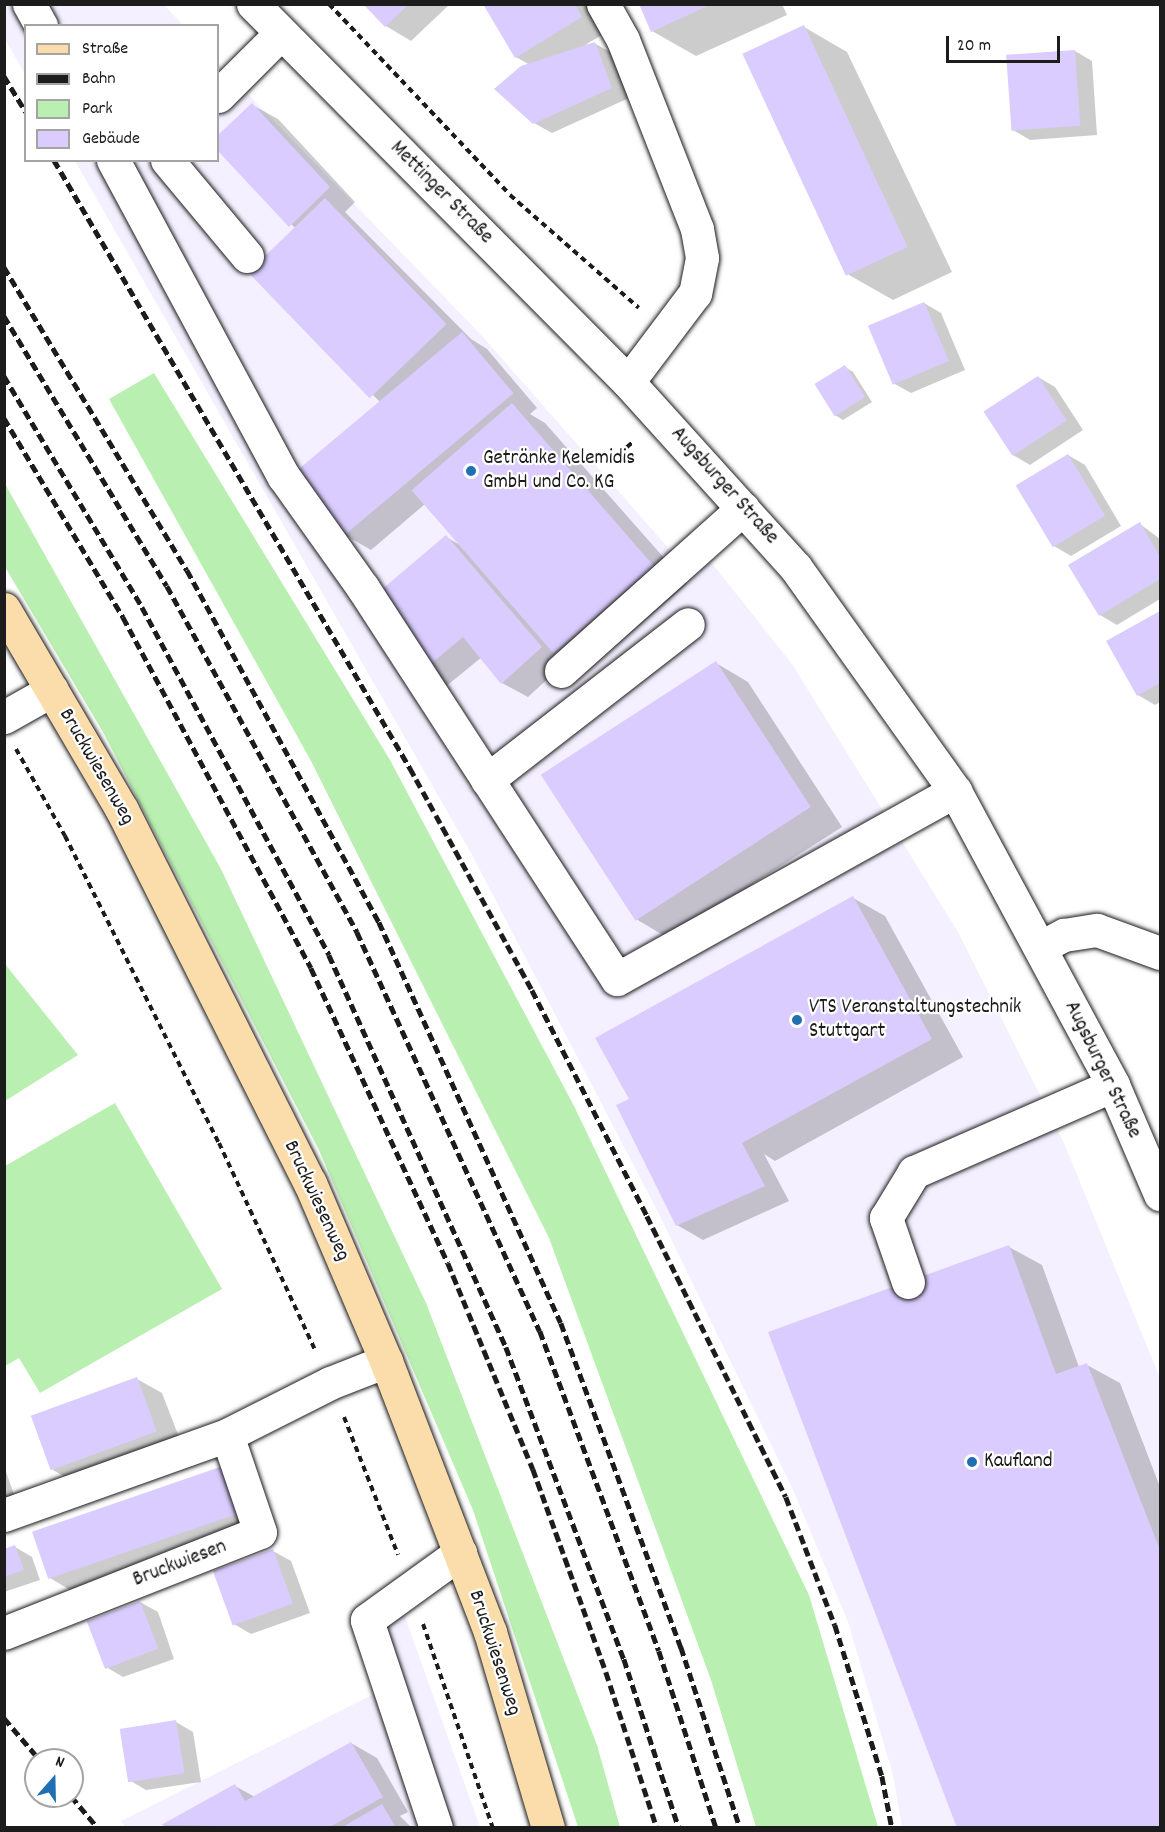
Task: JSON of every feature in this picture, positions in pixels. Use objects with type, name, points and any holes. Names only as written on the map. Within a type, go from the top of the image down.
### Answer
[{"type":"main road","name":"Bruckwiesenweg","points":[[4,609],[122,810],[310,1183],[386,1360],[490,1632],[548,1827]]},
{"type":"street","points":[[29,4],[39,24]]},
{"type":"street","name":"Mettinger Straße","points":[[253,4],[628,382]]},
{"type":"street","points":[[603,4],[623,40],[697,229],[702,258],[695,292],[667,335],[628,382]]},
{"type":"street","points":[[219,95],[281,33]]},
{"type":"street","points":[[114,162],[284,477],[363,588],[617,979],[955,791]]},
{"type":"street","points":[[169,162],[247,256]]},
{"type":"street","name":"Augsburger Straße","points":[[628,382],[796,568],[955,791],[1041,947],[1113,1085],[1161,1194]]},
{"type":"street","points":[[561,670],[743,508]]},
{"type":"street","points":[[487,780],[688,624]]},
{"type":"street","points":[[7,729],[52,690]]},
{"type":"street","points":[[1041,947],[1064,935],[1097,930],[1161,953]]},
{"type":"street","points":[[908,1282],[886,1218],[914,1172],[1113,1085]]},
{"type":"street","points":[[4,1515],[227,1435],[330,1383],[386,1360]]},
{"type":"street","name":"Bruckwiesen","points":[[4,1632],[260,1532],[227,1435]]},
{"type":"street","points":[[436,1827],[367,1620],[460,1552]]},
{"type":"path","points":[[329,4],[510,195],[667,335]]},
{"type":"path","points":[[7,729],[65,836],[214,1132],[330,1383],[410,1587],[493,1827]]},
{"type":"shaded area","points":[[4,5],[164,5],[182,24],[24,24],[24,72],[5,39]]},
{"type":"shaded area","points":[[219,64],[483,337],[692,575],[711,562],[792,664],[958,932],[1064,1143],[1160,1378],[1160,1827],[902,1827],[893,1775],[848,1622],[794,1492],[658,1212],[471,853],[76,162],[219,162]]},
{"type":"shaded area","points":[[393,1583],[480,1827],[126,1828],[121,1821],[376,1693],[350,1611]]},
{"type":"green space","points":[[154,373],[390,760],[574,1106],[809,1595],[878,1827],[756,1827],[711,1680],[549,1238],[311,761],[109,399]]},
{"type":"green space","points":[[4,482],[221,869],[426,1303],[597,1745],[620,1827],[578,1827],[473,1510],[319,1150],[103,732],[5,567]]},
{"type":"green space","points":[[5,964],[78,1055],[4,1101]]},
{"type":"green space","points":[[115,1103],[222,1289],[40,1393],[19,1358],[5,1366],[5,1166]]},
{"type":"building","points":[[363,4],[409,4],[385,27]]},
{"type":"building","points":[[483,4],[575,4],[582,17],[515,58]]},
{"type":"building","points":[[639,4],[712,4],[651,32]]},
{"type":"building","points":[[804,25],[908,247],[846,276],[742,54]]},
{"type":"building","points":[[595,42],[612,88],[533,124],[494,89],[521,66]]},
{"type":"building","points":[[1075,50],[1080,126],[1011,131],[1006,55]]},
{"type":"building","points":[[252,103],[330,187],[289,227],[219,152],[219,134]]},
{"type":"building","points":[[325,198],[447,324],[370,398],[248,272]]},
{"type":"building","points":[[924,302],[949,361],[893,385],[868,326]]},
{"type":"building","points":[[462,332],[513,393],[343,536],[292,475]]},
{"type":"building","points":[[845,365],[865,397],[835,416],[814,384]]},
{"type":"building","points":[[1038,376],[1067,420],[1012,456],[983,411]]},
{"type":"building","points":[[512,403],[654,566],[553,653],[412,490]]},
{"type":"building","points":[[1068,454],[1105,516],[1053,547],[1016,485]]},
{"type":"building","points":[[1140,522],[1160,557],[1160,579],[1099,616],[1068,565]]},
{"type":"building","points":[[446,535],[542,647],[501,684],[463,637],[408,683],[367,602]]},
{"type":"building","points":[[1160,611],[1160,683],[1137,696],[1106,641]]},
{"type":"building","points":[[716,661],[811,807],[635,921],[541,775]]},
{"type":"building","name":"VTS Veranstaltungstechnik Stuttgart","points":[[853,896],[932,1039],[742,1143],[765,1186],[676,1226],[616,1105],[629,1099],[595,1038]]},
{"type":"building","name":"Kaufland","points":[[1009,1245],[1056,1374],[1087,1363],[1160,1550],[1160,1828],[957,1828],[768,1332]]},
{"type":"building","points":[[137,1377],[157,1432],[51,1470],[31,1416]]},
{"type":"building","points":[[223,1466],[239,1513],[48,1579],[32,1532]]},
{"type":"building","points":[[15,1545],[24,1570],[4,1577],[4,1549]]},
{"type":"building","points":[[273,1549],[293,1604],[233,1625],[213,1571]]},
{"type":"building","points":[[140,1601],[158,1649],[105,1669],[87,1621]]},
{"type":"building","points":[[176,1720],[184,1773],[128,1782],[120,1729]]},
{"type":"building","points":[[351,1742],[383,1797],[328,1828],[161,1825],[235,1784],[245,1801]]},
{"type":"building","points":[[382,1804],[396,1828],[341,1828]]},
{"type":"railway","points":[[4,76],[24,109]]},
{"type":"railway","points":[[55,162],[410,768],[532,990],[647,1216],[786,1497],[835,1625],[882,1776],[892,1828]]},
{"type":"railway","points":[[4,267],[187,570],[379,922],[561,1323],[681,1647],[740,1828]]},
{"type":"railway","points":[[4,316],[167,586],[357,932],[540,1331],[659,1651],[716,1828]]},
{"type":"railway","points":[[4,376],[142,607],[329,955],[506,1347],[624,1659],[679,1828]]},
{"type":"railway","points":[[4,418],[123,617],[311,968],[448,1263],[533,1469],[606,1672],[657,1828]]},
{"type":"railway","points":[[4,1718],[30,1748]]},
{"type":"railway","points":[[81,1808],[98,1828]]},
{"type":"place","name":"Getränke Kelemidis GmbH und Co. KG","points":[[471,471]]},
{"type":"place","name":"VTS Veranstaltungstechnik Stuttgart","points":[[797,1020]]},
{"type":"place","name":"Kaufland","points":[[972,1462]]}]
